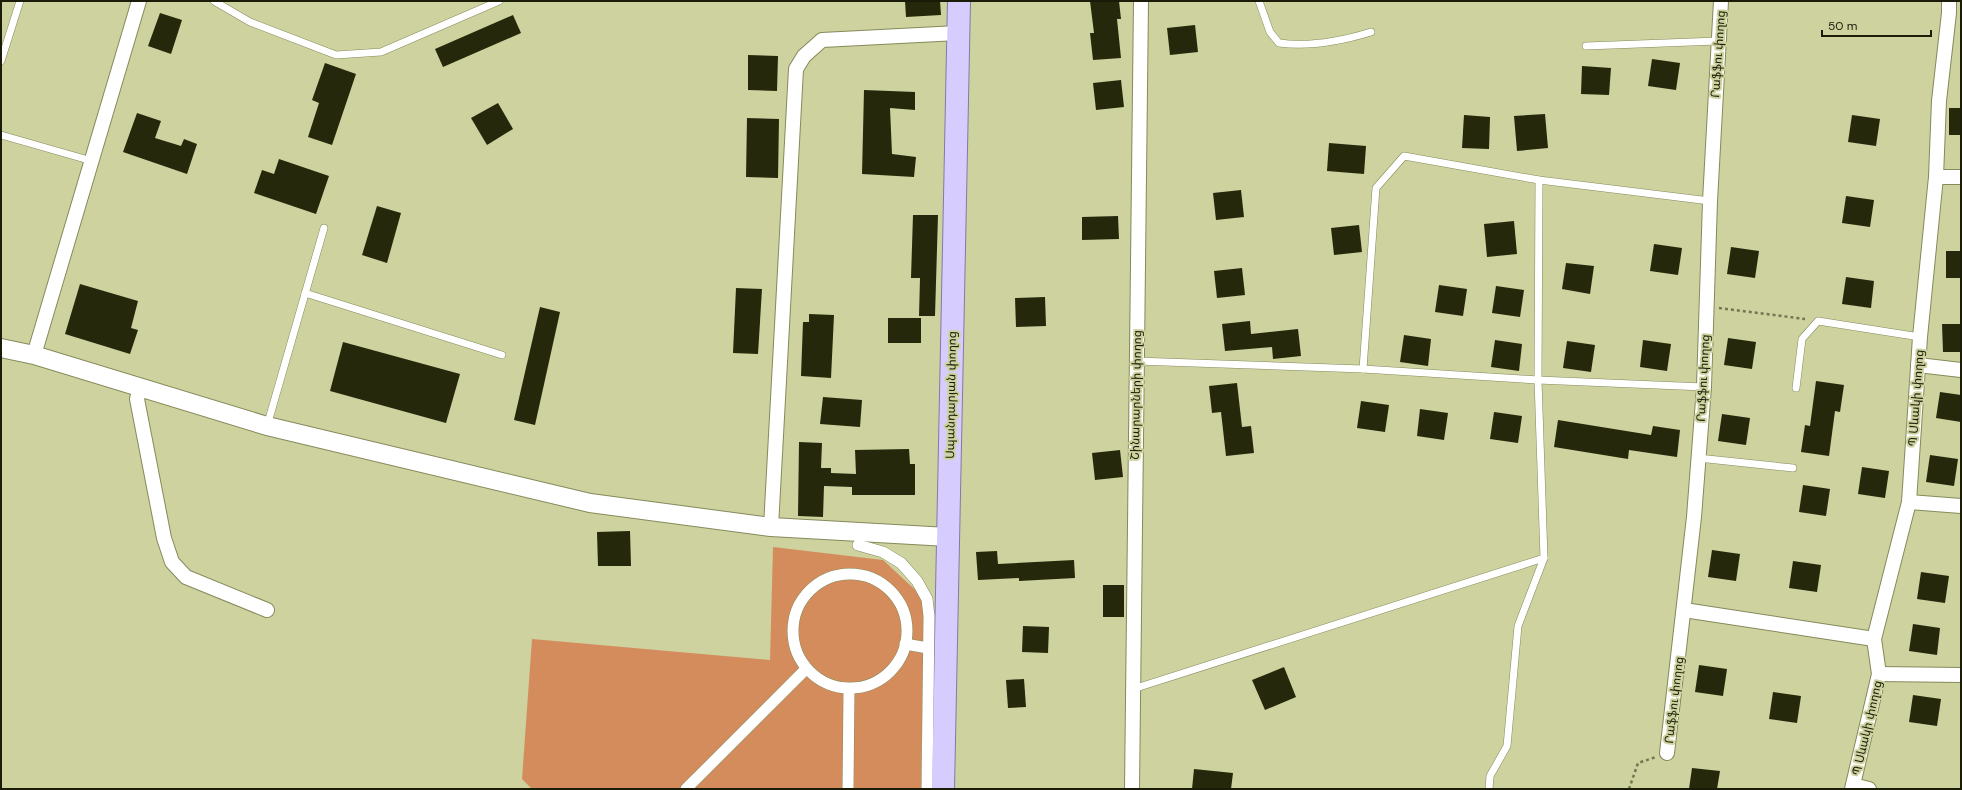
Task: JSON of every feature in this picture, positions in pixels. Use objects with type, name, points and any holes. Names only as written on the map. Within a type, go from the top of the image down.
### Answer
[{"type":"main road","name":"Սպանդարյան փողոց","points":[[943,789],[959,1]]},
{"type":"street","points":[[34,355],[139,1]]},
{"type":"street","name":"Շինարարների փողոց","points":[[1132,789],[1141,1]]},
{"type":"street","name":"Րաֆֆու փողոց","points":[[1668,753],[1684,610],[1704,387],[1710,201],[1721,1]]},
{"type":"street","name":"Պ Սևակի փողոց","points":[[1853,787],[1879,674],[1874,639],[1909,502],[1920,337],[1936,177],[1939,101],[1953,9]]},
{"type":"street","points":[[771,527],[796,69],[804,56],[822,40],[958,33]]},
{"type":"street","points":[[1936,177],[1961,177]]},
{"type":"street","points":[[1,348],[34,355],[267,426],[590,503],[771,527],[948,537]]},
{"type":"street","points":[[1918,365],[1961,370]]},
{"type":"street","points":[[140,387],[137,399],[164,538],[172,562],[186,577],[267,610]]},
{"type":"street","points":[[1909,502],[1961,506]]},
{"type":"street","points":[[858,544],[883,552],[901,563],[917,581],[927,598],[929,616],[927,789]]},
{"type":"street","points":[[858,572],[890,587],[907,617],[905,652],[883,680],[849,689],[826,684],[806,669],[792,637],[794,623],[798,603],[823,578],[858,572]]},
{"type":"street","points":[[1684,610],[1874,639]]},
{"type":"street","points":[[905,644],[928,648]]},
{"type":"street","points":[[686,789],[806,669]]},
{"type":"street","points":[[1879,674],[1961,675]]},
{"type":"street","points":[[848,789],[849,689]]},
{"type":"street","points":[[1853,787],[1869,789]]},
{"type":"lane","points":[[1,61],[20,1]]},
{"type":"lane","points":[[214,1],[250,22],[336,56],[381,52],[498,1]]},
{"type":"lane","points":[[1259,1],[1270,32],[1279,43],[1297,45],[1353,38],[1371,32]]},
{"type":"lane","points":[[1586,46],[1718,41]]},
{"type":"lane","points":[[1,135],[92,161]]},
{"type":"lane","points":[[1363,369],[1376,188],[1404,156],[1539,180],[1710,201]]},
{"type":"lane","points":[[1489,789],[1490,776],[1507,746],[1518,626],[1544,558],[1538,380],[1539,180]]},
{"type":"lane","points":[[267,426],[324,228]]},
{"type":"lane","points":[[305,293],[502,355]]},
{"type":"lane","points":[[1796,388],[1802,339],[1818,321],[1920,337]]},
{"type":"lane","points":[[1136,361],[1363,369],[1538,380],[1704,387]]},
{"type":"lane","points":[[1698,458],[1793,468]]},
{"type":"lane","points":[[1133,689],[1544,558]]},
{"type":"path","points":[[1706,306],[1818,321]]},
{"type":"path","points":[[1629,789],[1638,763],[1668,753]]},
{"type":"shaded area","points":[[773,547],[883,560],[924,598],[921,789],[532,789],[522,779],[532,639],[770,660]]},
{"type":"building","points":[[905,1],[940,1],[941,15],[906,17]]},
{"type":"building","points":[[1090,1],[1119,1],[1121,19],[1117,19],[1121,58],[1093,60],[1090,33],[1094,33]]},
{"type":"building","points":[[160,13],[182,20],[171,54],[148,46]]},
{"type":"building","points":[[513,15],[521,33],[443,67],[435,49]]},
{"type":"building","points":[[1195,25],[1198,52],[1170,55],[1167,28]]},
{"type":"building","points":[[748,55],[778,56],[777,91],[748,90]]},
{"type":"building","points":[[1652,59],[1680,63],[1676,90],[1648,86]]},
{"type":"building","points":[[325,63],[356,74],[332,145],[308,137],[319,103],[312,100]]},
{"type":"building","points":[[1582,66],[1611,68],[1609,95],[1581,94]]},
{"type":"building","points":[[1121,80],[1124,107],[1096,110],[1093,83]]},
{"type":"building","points":[[864,90],[915,92],[915,110],[890,108],[892,154],[916,157],[914,177],[862,174]]},
{"type":"building","points":[[498,103],[513,129],[487,145],[471,118]]},
{"type":"building","points":[[1949,108],[1961,108],[1961,135],[1949,135]]},
{"type":"building","points":[[137,113],[161,121],[155,138],[181,146],[184,139],[197,144],[187,174],[123,152]]},
{"type":"building","points":[[1545,114],[1548,148],[1517,151],[1514,116]]},
{"type":"building","points":[[1464,115],[1490,117],[1489,149],[1462,148]]},
{"type":"building","points":[[1852,115],[1880,119],[1876,146],[1848,142]]},
{"type":"building","points":[[747,118],[779,119],[778,178],[746,177]]},
{"type":"building","points":[[1329,143],[1366,146],[1364,174],[1327,171]]},
{"type":"building","points":[[279,159],[329,176],[316,214],[254,193],[262,170],[274,174]]},
{"type":"building","points":[[1241,190],[1244,217],[1216,220],[1213,193]]},
{"type":"building","points":[[1846,196],[1874,200],[1870,227],[1842,223]]},
{"type":"building","points":[[377,206],[401,213],[387,263],[362,255]]},
{"type":"building","points":[[913,215],[938,215],[935,316],[919,316],[920,278],[911,278]]},
{"type":"building","points":[[1118,216],[1119,239],[1082,240],[1082,217]]},
{"type":"building","points":[[1514,221],[1517,254],[1487,257],[1484,224]]},
{"type":"building","points":[[1359,225],[1362,252],[1334,255],[1331,228]]},
{"type":"building","points":[[1654,244],[1682,248],[1678,275],[1650,271]]},
{"type":"building","points":[[1731,247],[1759,251],[1755,278],[1727,274]]},
{"type":"building","points":[[1946,251],[1961,251],[1961,278],[1946,278]]},
{"type":"building","points":[[1566,263],[1594,266],[1590,294],[1562,289]]},
{"type":"building","points":[[1242,268],[1245,295],[1217,298],[1214,271]]},
{"type":"building","points":[[1846,277],[1874,281],[1871,308],[1842,304]]},
{"type":"building","points":[[80,284],[138,301],[131,328],[138,330],[130,354],[65,334]]},
{"type":"building","points":[[1439,285],[1467,289],[1463,316],[1435,312]]},
{"type":"building","points":[[1496,286],[1524,290],[1520,317],[1492,313]]},
{"type":"building","points":[[736,288],[762,289],[758,354],[733,353]]},
{"type":"building","points":[[1045,297],[1046,326],[1016,327],[1015,298]]},
{"type":"building","points":[[540,307],[560,312],[535,425],[514,420]]},
{"type":"building","points":[[809,314],[834,315],[831,378],[801,376],[803,322],[809,322]]},
{"type":"building","points":[[888,318],[921,318],[921,343],[888,343]]},
{"type":"building","points":[[1250,321],[1251,334],[1298,329],[1301,356],[1273,359],[1272,347],[1225,351],[1222,324]]},
{"type":"building","points":[[1942,324],[1961,324],[1961,352],[1943,352]]},
{"type":"building","points":[[1404,335],[1431,339],[1428,366],[1400,362]]},
{"type":"building","points":[[1728,338],[1756,342],[1752,369],[1724,365]]},
{"type":"building","points":[[1495,340],[1522,344],[1519,371],[1491,367]]},
{"type":"building","points":[[1643,340],[1671,344],[1667,371],[1640,367]]},
{"type":"building","points":[[1567,341],[1595,345],[1591,372],[1563,368]]},
{"type":"building","points":[[343,342],[460,374],[446,423],[330,391]]},
{"type":"building","points":[[1816,381],[1844,385],[1840,412],[1835,411],[1829,456],[1801,452],[1805,425],[1810,426]]},
{"type":"building","points":[[1237,383],[1242,427],[1251,426],[1254,453],[1226,456],[1221,412],[1212,413],[1209,386]]},
{"type":"building","points":[[1940,392],[1961,395],[1961,422],[1936,418]]},
{"type":"building","points":[[823,397],[862,400],[860,427],[820,424]]},
{"type":"building","points":[[1361,401],[1389,405],[1385,432],[1357,428]]},
{"type":"building","points":[[1420,409],[1448,413],[1444,440],[1417,436]]},
{"type":"building","points":[[1494,412],[1522,416],[1518,443],[1490,439]]},
{"type":"building","points":[[1722,414],[1750,418],[1746,445],[1718,441]]},
{"type":"building","points":[[1558,420],[1651,435],[1653,426],[1680,430],[1677,457],[1629,450],[1628,459],[1554,447]]},
{"type":"building","points":[[799,442],[822,443],[821,468],[831,468],[831,473],[856,474],[855,450],[909,449],[910,464],[915,464],[915,495],[852,495],[852,487],[824,486],[823,517],[798,516]]},
{"type":"building","points":[[1120,450],[1123,477],[1095,480],[1092,453]]},
{"type":"building","points":[[1930,455],[1958,459],[1954,486],[1926,482]]},
{"type":"building","points":[[1862,467],[1889,471],[1885,498],[1858,494]]},
{"type":"building","points":[[1803,485],[1830,489],[1826,516],[1799,512]]},
{"type":"building","points":[[630,531],[631,566],[598,566],[597,532]]},
{"type":"building","points":[[1712,550],[1740,554],[1736,581],[1708,577]]},
{"type":"building","points":[[997,551],[998,564],[1074,560],[1075,578],[1019,581],[1019,578],[978,580],[976,552]]},
{"type":"building","points":[[1793,561],[1821,565],[1817,592],[1789,588]]},
{"type":"building","points":[[1921,572],[1949,576],[1945,603],[1917,599]]},
{"type":"building","points":[[1103,585],[1124,585],[1124,617],[1103,617]]},
{"type":"building","points":[[1913,624],[1940,628],[1937,655],[1909,651]]},
{"type":"building","points":[[1023,626],[1049,627],[1048,653],[1022,652]]},
{"type":"building","points":[[1699,665],[1727,669],[1723,696],[1695,692]]},
{"type":"building","points":[[1284,667],[1296,697],[1265,710],[1252,680]]},
{"type":"building","points":[[1024,679],[1026,707],[1008,708],[1006,680]]},
{"type":"building","points":[[1773,692],[1801,696],[1797,723],[1769,719]]},
{"type":"building","points":[[1913,695],[1941,699],[1937,726],[1909,722]]},
{"type":"building","points":[[1692,768],[1720,771],[1717,789],[1689,789]]},
{"type":"building","points":[[1194,769],[1233,773],[1231,789],[1192,789]]}]
